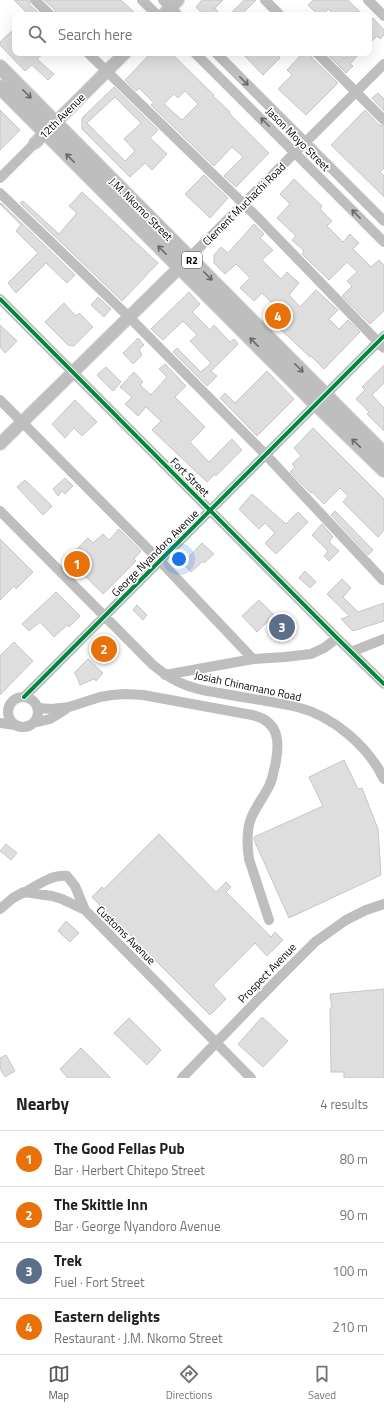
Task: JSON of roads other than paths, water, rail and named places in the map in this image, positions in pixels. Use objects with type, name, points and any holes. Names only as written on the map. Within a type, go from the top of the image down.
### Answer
[{"type":"highway","name":"J.M. Nkomo Street","points":[[0,67],[56,123],[184,262],[321,400],[384,470]]},
{"type":"highway","name":"J.M. Nkomo Street","points":[[0,87],[45,133],[184,262]]},
{"type":"highway","name":"J.M. Nkomo Street","points":[[321,400],[384,454]]},
{"type":"main road","name":"12th Avenue","points":[[34,144],[122,56]]},
{"type":"main road","name":"Clement Muchachi Road","points":[[0,444],[184,262]]},
{"type":"street","points":[[36,0],[47,12]]},
{"type":"street","points":[[142,0],[154,12]]},
{"type":"street","points":[[265,0],[277,12]]},
{"type":"street","points":[[368,0],[384,16]]},
{"type":"street","points":[[91,56],[382,342]]},
{"type":"street","name":"Jason Moyo Street","points":[[198,56],[384,242]]},
{"type":"street","name":"Jason Moyo Street","points":[[219,56],[384,221]]},
{"type":"street","points":[[321,56],[384,120]]},
{"type":"street","name":"Clement Muchachi Road","points":[[184,262],[384,64]]},
{"type":"street","name":"12th Avenue","points":[[0,178],[34,144]]},
{"type":"street","points":[[0,193],[129,317],[266,455],[383,580]]},
{"type":"street","name":"Fort Street","points":[[0,299],[384,684]]},
{"type":"street","name":"George Nyandoro Avenue","points":[[24,697],[210,510],[382,342]]},
{"type":"street","points":[[0,400],[160,561],[253,659]]},
{"type":"street","name":"Josiah Chinamano Road","points":[[0,511],[153,665],[165,675],[180,683],[197,689],[298,708],[316,714],[347,733],[363,748],[378,766],[384,779]]},
{"type":"street","points":[[165,675],[253,659],[285,658],[311,654],[324,648],[337,638]]},
{"type":"street","points":[[351,652],[384,639]]},
{"type":"street","points":[[33,723],[38,714],[38,689],[41,680]]},
{"type":"street","points":[[15,725],[8,716],[5,706],[16,699],[24,697],[28,698],[37,706],[52,709],[70,707],[100,697],[125,694],[143,695],[259,716],[270,723],[278,738],[278,750],[270,783],[252,816],[247,850],[248,859],[269,920]]},
{"type":"street","points":[[0,724],[21,727],[28,726],[33,723],[50,719],[70,707]]},
{"type":"street","points":[[0,909],[13,898],[52,878],[67,876],[75,886],[85,910]]},
{"type":"street","points":[[0,900],[24,892]]},
{"type":"street","name":"Customs Avenue","points":[[24,892],[52,896],[85,910],[251,1078]]},
{"type":"street","name":"Prospect Avenue","points":[[182,1078],[315,942],[346,920],[366,910],[384,904]]},
{"type":"place","name":"Eastern delights","points":[[278,316]]},
{"type":"place","name":"The Good Fellas Pub","points":[[77,564]]},
{"type":"place","name":"Trek","points":[[282,627]]},
{"type":"place","name":"The Skittle Inn","points":[[104,649]]}]
